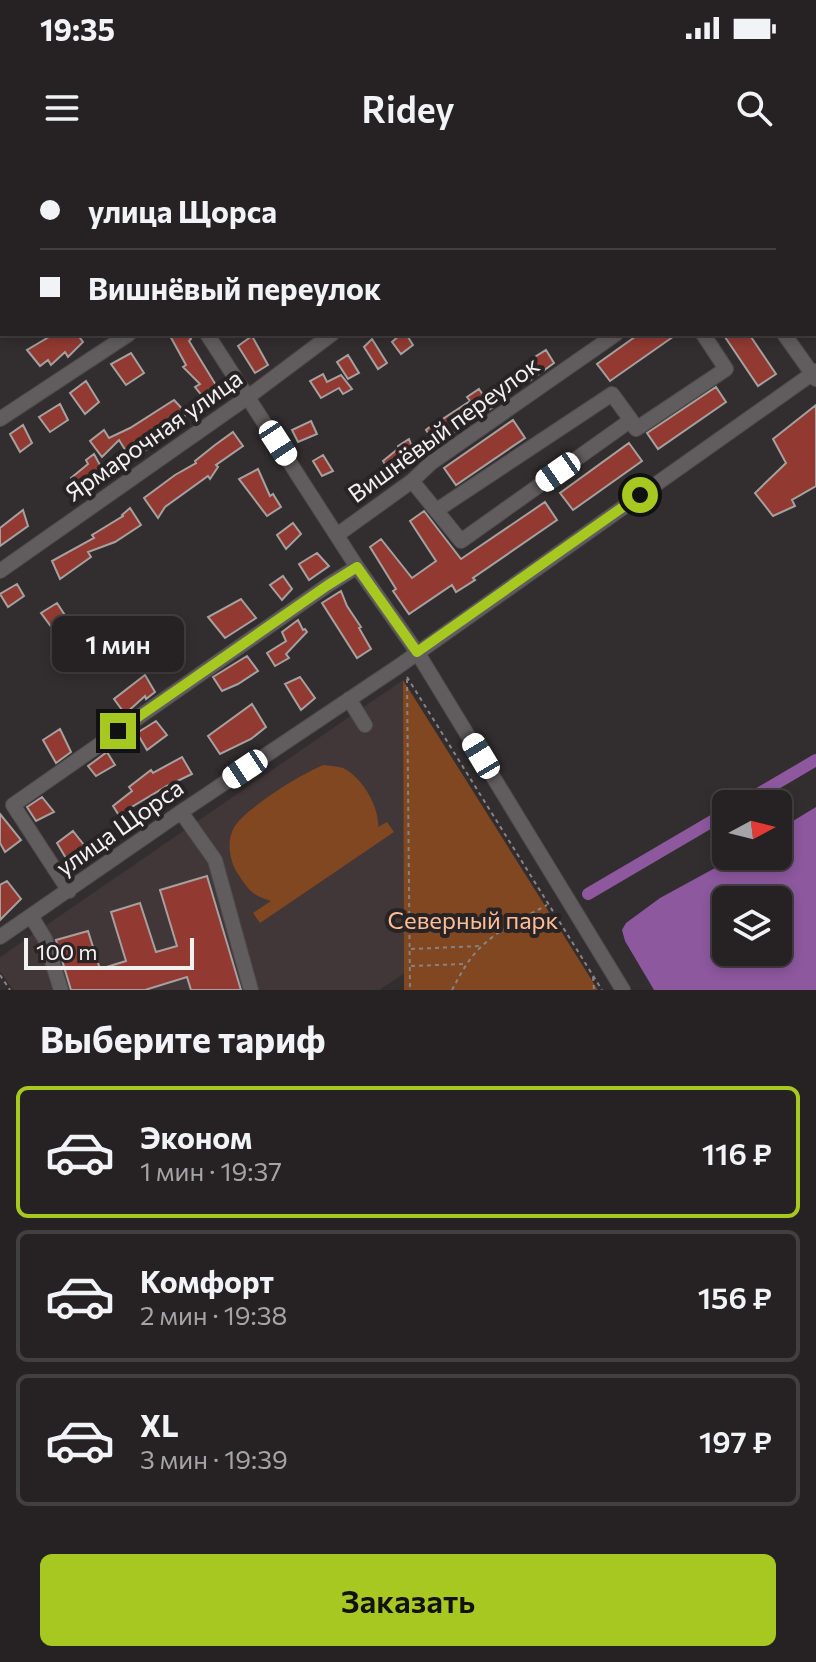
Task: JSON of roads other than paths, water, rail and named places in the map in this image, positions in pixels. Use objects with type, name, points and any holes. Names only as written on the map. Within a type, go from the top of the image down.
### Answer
[{"type":"street","points":[[0,419],[126,336]]},
{"type":"street","points":[[208,336],[623,990]]},
{"type":"street","name":"Ярмарочная улица","points":[[0,571],[248,397],[329,336]]},
{"type":"street","name":"Вишнёвый переулок","points":[[337,535],[412,481],[431,463],[613,336]]},
{"type":"street","points":[[437,510],[612,394],[636,429],[726,369],[704,336]]},
{"type":"street","points":[[786,336],[815,375]]},
{"type":"street","name":"улица Щорса","points":[[0,937],[412,656],[815,375]]},
{"type":"street","points":[[412,481],[461,541],[631,420]]},
{"type":"street","points":[[69,891],[13,805],[357,567]]},
{"type":"street","points":[[349,699],[365,725]]},
{"type":"street","points":[[181,812],[215,860],[251,990]]},
{"type":"street","points":[[31,916],[45,939],[61,990]]},
{"type":"waterway","points":[[765,790],[816,760]]},
{"type":"waterway","points":[[588,894],[712,821]]},
{"type":"park label","name":"Северный парк","points":[[473,921]]}]
